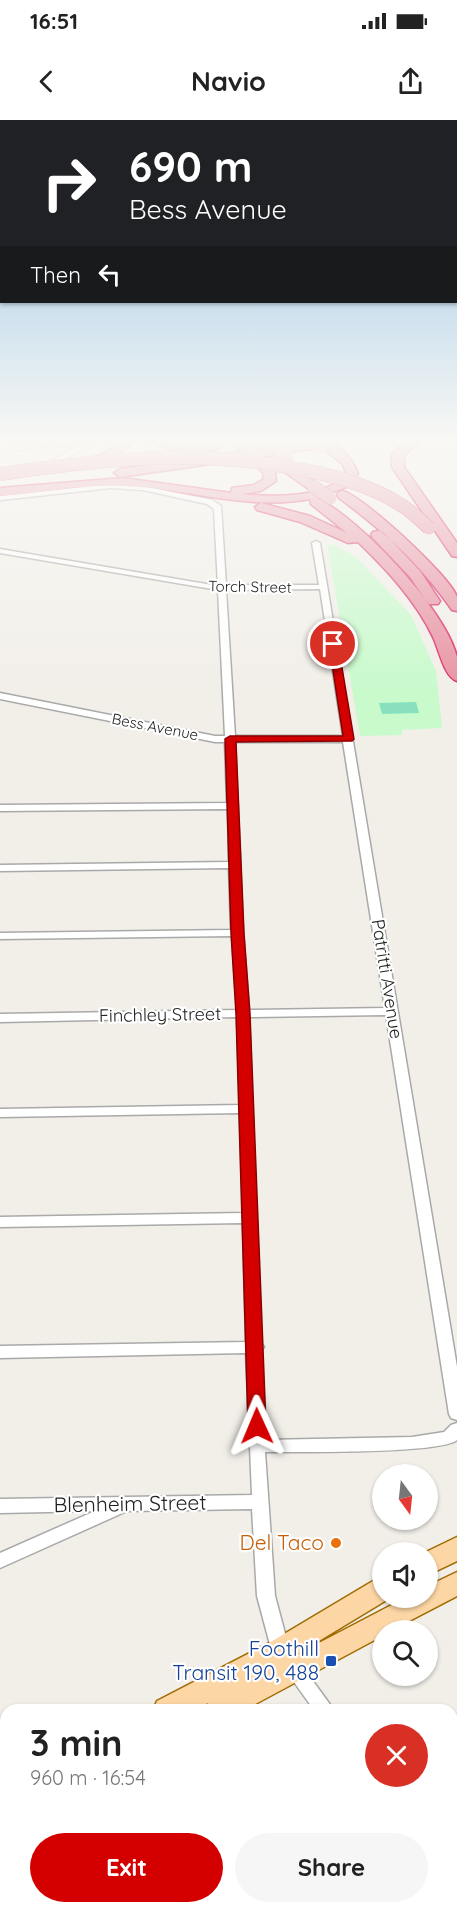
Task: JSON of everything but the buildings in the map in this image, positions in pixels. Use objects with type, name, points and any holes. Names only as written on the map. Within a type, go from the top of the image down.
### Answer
[{"type":"highway","points":[[320,525],[359,544],[391,570]]},
{"type":"highway","points":[[346,525],[363,538],[433,623],[457,676]]},
{"type":"highway","points":[[367,525],[415,574],[442,618],[457,658]]},
{"type":"highway","points":[[380,525],[415,553],[457,607]]},
{"type":"highway","points":[[425,525],[454,558]]},
{"type":"highway","points":[[434,525],[454,558]]},
{"type":"main road","points":[[438,1558],[457,1548]]},
{"type":"main road","points":[[181,1704],[287,1660],[457,1583]]},
{"type":"main road","points":[[226,1704],[372,1596]]},
{"type":"street","points":[[219,525],[237,933],[243,1014],[256,1347],[257,1446],[266,1596],[287,1660],[320,1704]]},
{"type":"street","name":"Patritti Avenue","points":[[316,543],[457,1414]]},
{"type":"street","name":"Torch Street","points":[[0,551],[222,588],[324,587]]},
{"type":"street","name":"Bess Avenue","points":[[0,696],[198,736],[230,739],[349,739]]},
{"type":"street","points":[[0,808],[232,806]]},
{"type":"street","points":[[0,868],[234,865]]},
{"type":"street","points":[[0,936],[237,933]]},
{"type":"street","name":"Finchley Street","points":[[0,1017],[392,1011]]},
{"type":"street","points":[[0,1113],[246,1109]]},
{"type":"street","points":[[0,1222],[250,1218]]},
{"type":"street","points":[[0,1352],[256,1347]]},
{"type":"street","points":[[257,1446],[412,1443],[453,1433]]},
{"type":"street","name":"Blenheim Street","points":[[0,1506],[261,1502]]},
{"type":"street","points":[[0,1562],[128,1504]]},
{"type":"green space","points":[[327,544],[335,545],[355,556],[411,615],[436,671],[442,728],[402,730],[402,735],[360,736]]},
{"type":"green space","points":[[416,702],[419,713],[382,714],[379,703]]},
{"type":"place","name":"Del Taco","points":[[336,1543]]},
{"type":"place","name":"Foothill Transit 190, 488","points":[[331,1661]]},
{"type":"route","points":[[257,1426],[243,1014],[237,933],[230,739],[349,739],[333,644]]}]
